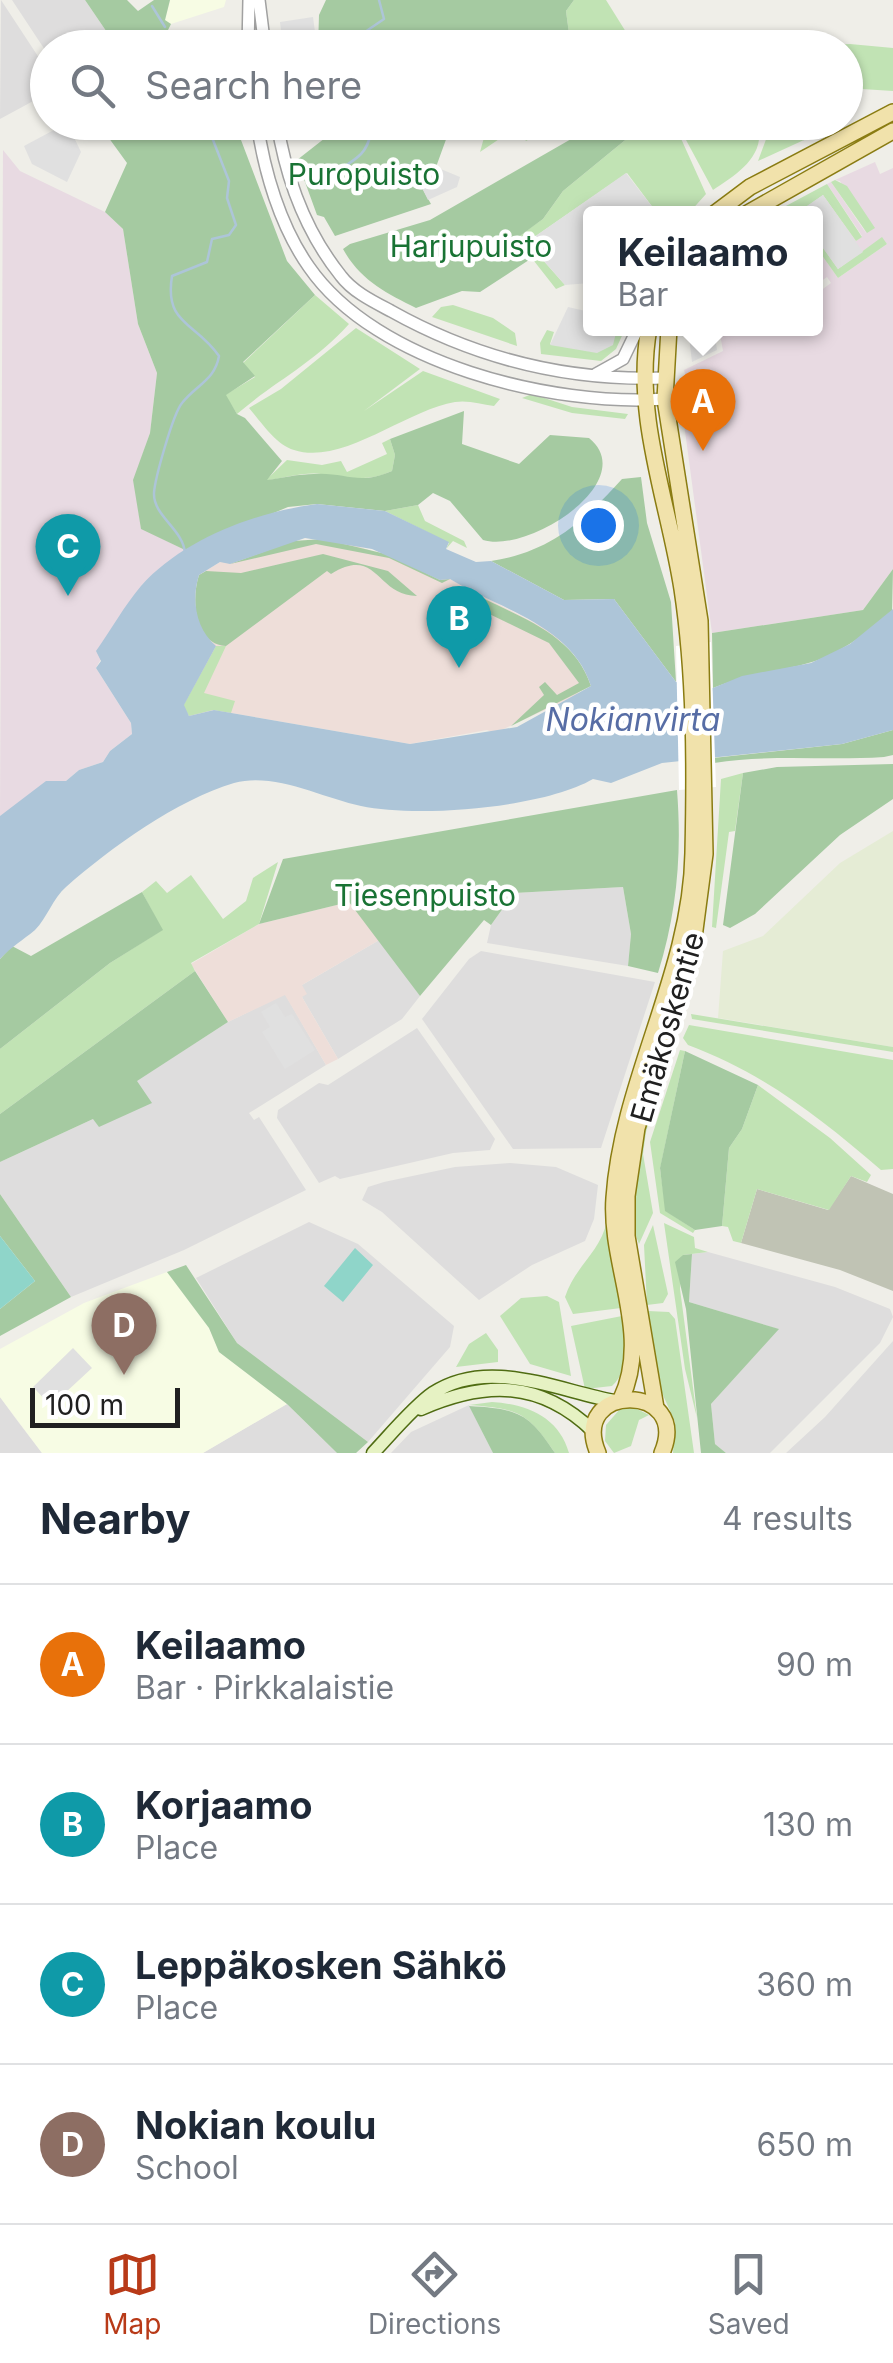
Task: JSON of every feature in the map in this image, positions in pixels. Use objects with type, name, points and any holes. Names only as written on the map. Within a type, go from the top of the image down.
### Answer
[{"type":"main road","points":[[863,128],[893,112]]},
{"type":"main road","points":[[760,206],[893,132]]},
{"type":"main road","points":[[725,206],[750,188],[840,140]]},
{"type":"main road","points":[[648,336],[647,400],[696,644]]},
{"type":"main road","points":[[668,336],[664,399],[696,644]]},
{"type":"main road","name":"Emäkoskentie","points":[[618,1400],[631,1375],[632,1334],[614,1234],[616,1175],[636,1085],[684,928],[698,788],[696,644]]},
{"type":"main road","name":"Emäkoskentie","points":[[662,1453],[667,1434],[656,1408],[627,1236],[627,1196],[637,1128],[680,997],[699,917],[705,854],[698,788]]},
{"type":"main road","points":[[373,1453],[426,1399],[448,1386],[493,1376],[618,1400],[640,1399],[656,1408]]},
{"type":"main road","points":[[419,1410],[464,1391],[507,1389],[559,1406],[594,1445]]},
{"type":"main road","points":[[594,1445],[601,1412],[618,1400]]},
{"type":"street","points":[[248,30],[249,0]]},
{"type":"street","points":[[259,0],[263,30]]},
{"type":"street","points":[[261,140],[272,189],[293,240],[310,268],[358,314],[414,348],[516,386],[664,399]]},
{"type":"street","points":[[281,140],[291,186],[310,230],[343,279],[370,300],[450,340],[521,364],[591,376],[663,378]]},
{"type":"street","points":[[591,376],[623,359],[634,336]]},
{"type":"shaded area","points":[[1,0],[30,44],[30,103],[0,119]]},
{"type":"shaded area","points":[[12,0],[85,0],[105,30],[32,30]]},
{"type":"shaded area","points":[[170,0],[226,0],[224,7],[171,24],[165,21]]},
{"type":"shaded area","points":[[313,17],[315,30],[281,30],[280,22]]},
{"type":"shaded area","points":[[35,140],[75,140],[81,152],[67,182],[32,164],[24,146]]},
{"type":"shaded area","points":[[3,150],[20,171],[105,212],[123,229],[138,324],[157,373],[150,433],[134,480],[141,528],[185,550],[142,585],[96,668],[131,723],[132,734],[110,751],[103,762],[79,770],[0,816]]},
{"type":"shaded area","points":[[875,162],[880,174],[893,168],[893,569],[863,610],[712,633],[683,416],[692,401],[684,370],[723,351],[720,336],[823,336],[823,289],[831,283],[827,277],[823,280],[823,257],[838,278],[887,244],[882,238],[838,269],[823,248],[823,206],[808,206],[823,195],[856,241],[862,236],[827,184],[831,182],[866,233],[840,181],[835,180]]},
{"type":"shaded area","points":[[436,167],[460,177],[457,187],[428,200],[421,186]]},
{"type":"shaded area","points":[[626,173],[652,206],[583,206],[583,284],[565,285],[527,242]]},
{"type":"shaded area","points":[[823,195],[863,252],[838,269],[823,248],[823,206],[807,206]]},
{"type":"shaded area","points":[[568,307],[583,310],[583,336],[615,336],[613,345],[597,353],[550,345]]},
{"type":"shaded area","points":[[689,336],[715,336],[717,350],[692,362]]},
{"type":"shaded area","points":[[293,541],[349,543],[450,579],[554,633],[588,676],[577,695],[495,733],[487,730],[410,744],[214,710],[189,716],[203,635],[199,575],[220,562]]},
{"type":"shaded area","points":[[893,831],[893,1047],[718,1018],[723,951],[763,936],[840,863]]},
{"type":"shaded area","points":[[623,887],[631,934],[628,966],[487,943],[491,925],[514,893]]},
{"type":"shaded area","points":[[349,902],[381,939],[302,985],[307,994],[302,997],[338,1059],[326,1065],[285,995],[228,1022],[191,964],[259,924]]},
{"type":"shaded area","points":[[381,939],[420,996],[402,1019],[338,1059],[302,997],[302,985]]},
{"type":"shaded area","points":[[481,951],[655,982],[601,1148],[513,1149],[422,1019],[469,959]]},
{"type":"shaded area","points":[[285,994],[326,1065],[249,1113],[254,1120],[259,1117],[306,1190],[184,1250],[71,1297],[0,1194],[0,1162],[93,1119],[151,1103],[136,1081],[228,1022]]},
{"type":"shaded area","points":[[276,1003],[285,1017],[292,1014],[315,1050],[285,1069],[262,1032],[270,1027],[261,1012]]},
{"type":"shaded area","points":[[417,1028],[495,1139],[490,1150],[453,1153],[340,1179],[335,1176],[319,1183],[277,1118],[278,1110],[319,1083],[328,1085]]},
{"type":"shaded area","points":[[510,1163],[556,1167],[598,1185],[594,1219],[585,1241],[532,1265],[479,1300],[382,1212],[362,1200],[368,1187],[384,1182],[455,1167]]},
{"type":"shaded area","points":[[851,1176],[893,1194],[893,1291],[840,1270],[741,1243],[757,1189],[828,1210]]},
{"type":"shaded area","points":[[309,1222],[358,1244],[454,1326],[450,1347],[368,1442],[237,1343],[196,1278]]},
{"type":"shaded area","points":[[0,1236],[35,1281],[0,1309]]},
{"type":"shaded area","points":[[355,1248],[373,1265],[343,1302],[324,1286]]},
{"type":"shaded area","points":[[708,1252],[835,1287],[890,1309],[893,1317],[880,1343],[770,1453],[726,1453],[715,1444],[711,1404],[778,1329],[689,1302],[692,1254]]},
{"type":"shaded area","points":[[167,1272],[209,1328],[219,1352],[287,1404],[203,1453],[42,1453],[0,1397],[0,1349],[84,1303]]},
{"type":"shaded area","points":[[893,1341],[893,1453],[786,1453],[825,1417]]},
{"type":"shaded area","points":[[73,1348],[92,1368],[51,1406],[33,1387]]},
{"type":"shaded area","points":[[0,1397],[16,1419],[42,1453],[0,1453]]},
{"type":"shaded area","points":[[287,1404],[337,1453],[203,1453]]},
{"type":"shaded area","points":[[469,1405],[493,1453],[391,1453],[411,1432]]},
{"type":"green space","points":[[85,0],[127,0],[138,11],[154,0],[170,0],[165,20],[171,24],[168,30],[105,30]]},
{"type":"green space","points":[[326,0],[574,0],[566,11],[569,30],[319,30],[319,15]]},
{"type":"green space","points":[[574,0],[606,0],[625,30],[569,30],[566,11]]},
{"type":"green space","points":[[863,45],[893,48],[893,91],[863,89]]},
{"type":"green space","points":[[110,140],[241,140],[287,261],[315,295],[243,362],[255,376],[226,395],[237,414],[245,418],[282,461],[267,480],[308,474],[370,478],[392,471],[395,455],[390,439],[464,411],[462,444],[519,464],[550,435],[589,438],[601,455],[601,474],[591,492],[551,525],[503,541],[483,540],[450,501],[433,493],[418,505],[385,511],[317,504],[288,507],[185,550],[141,529],[133,480],[150,433],[157,373],[138,324],[123,229],[105,212],[127,163]]},
{"type":"green space","name":"Puropuisto","points":[[323,140],[446,140],[436,167],[421,186],[431,204],[335,236],[324,217],[317,215],[297,160]]},
{"type":"green space","points":[[483,140],[498,140],[480,152]]},
{"type":"green space","name":"Harjupuisto","points":[[569,140],[625,140],[563,191],[543,219],[517,238],[532,258],[480,292],[462,291],[416,308],[366,277],[343,249],[430,220]]},
{"type":"green space","points":[[625,140],[682,140],[706,194],[695,206],[652,206],[627,173],[527,242],[565,285],[556,289],[516,238],[543,219],[563,191]]},
{"type":"green space","points":[[686,140],[759,140],[745,166],[713,190]]},
{"type":"green space","points":[[766,140],[803,141],[758,161]]},
{"type":"green space","points":[[831,182],[847,186],[875,228],[867,233]]},
{"type":"green space","points":[[827,184],[862,237],[856,241],[823,195],[808,206],[786,206]]},
{"type":"green space","points":[[882,237],[887,244],[838,278],[823,257],[823,248],[838,269]]},
{"type":"green space","points":[[315,295],[349,324],[322,350],[237,414],[225,395],[255,377],[243,363]]},
{"type":"green space","points":[[453,305],[493,318],[515,333],[517,346],[432,317],[441,307]]},
{"type":"green space","points":[[356,328],[420,369],[364,411],[423,371],[500,399],[494,406],[460,402],[436,407],[333,450],[313,453],[287,447],[249,408],[281,389]]},
{"type":"green space","points":[[547,330],[554,332],[550,344],[622,336],[616,349],[601,361],[541,354],[540,343]]},
{"type":"green space","points":[[532,394],[572,407],[628,414],[625,419],[572,413],[522,398]]},
{"type":"green space","points":[[390,439],[395,455],[392,471],[382,475],[356,478],[308,474],[265,481],[287,460],[322,465],[341,461],[347,472],[387,454],[382,443]]},
{"type":"green space","points":[[641,477],[647,523],[671,602],[676,682],[614,599],[564,600],[491,561],[548,542],[579,521],[622,479]]},
{"type":"green space","points":[[418,505],[425,521],[464,541],[467,548],[453,541],[446,549],[449,543],[385,511]]},
{"type":"green space","points":[[323,539],[390,555],[440,580],[450,579],[442,583],[389,558],[316,544],[230,564],[293,541]]},
{"type":"green space","points":[[323,554],[388,571],[417,596],[403,594],[358,565],[331,574],[327,571],[226,646],[215,643],[201,629],[195,596],[199,575],[206,571],[241,573]]},
{"type":"green space","points":[[893,569],[892,613],[854,641],[812,662],[713,688],[712,633],[863,610]]},
{"type":"green space","points":[[462,587],[554,637],[582,666],[591,686],[511,726],[544,695],[539,687],[545,682],[557,695],[579,683],[549,643],[479,609]]},
{"type":"green space","points":[[216,646],[226,646],[204,693],[235,701],[231,713],[213,710],[189,716],[183,706]]},
{"type":"green space","points":[[893,730],[893,755],[884,757],[714,763],[713,758],[842,744]]},
{"type":"green space","points":[[893,764],[893,799],[840,835],[755,914],[730,928],[723,925],[743,773],[777,767]]},
{"type":"green space","points":[[743,773],[735,831],[729,832],[716,928],[712,927],[721,779]]},
{"type":"green space","name":"Tiesenpuisto","points":[[677,790],[676,883],[658,973],[628,966],[631,934],[623,887],[514,893],[491,925],[484,920],[420,996],[349,902],[259,924],[283,859]]},
{"type":"green space","points":[[278,862],[259,924],[191,963],[195,971],[0,1114],[0,1049],[110,963],[162,930],[142,892],[156,881],[167,893],[191,875],[223,919],[246,901],[253,878]]},
{"type":"green space","points":[[142,892],[163,930],[110,963],[0,1049],[0,959],[12,946],[31,956]]},
{"type":"green space","points":[[195,971],[228,1022],[137,1081],[152,1103],[99,1127],[93,1119],[0,1162],[0,1114]]},
{"type":"green space","points":[[691,1014],[893,1047],[893,1052],[692,1019]]},
{"type":"green space","points":[[674,1024],[676,1031],[646,1132],[643,1154],[653,1213],[639,1244],[632,1217],[633,1161]]},
{"type":"green space","points":[[689,1025],[893,1060],[893,1169],[881,1170],[767,1083],[688,1045],[683,1038]]},
{"type":"green space","points":[[680,1050],[685,1051],[660,1169],[666,1211],[695,1230],[693,1233],[660,1213],[650,1142]]},
{"type":"green space","points":[[685,1051],[758,1085],[742,1129],[729,1148],[722,1226],[695,1230],[665,1211],[660,1168]]},
{"type":"green space","points":[[758,1085],[830,1138],[871,1175],[867,1182],[851,1176],[829,1210],[757,1189],[741,1243],[733,1241],[728,1227],[722,1226],[729,1148],[742,1129]]},
{"type":"green space","points":[[0,1194],[71,1297],[0,1336],[0,1309],[35,1281],[0,1236]]},
{"type":"green space","points":[[607,1221],[621,1308],[573,1314],[565,1297],[599,1242]]},
{"type":"green space","points":[[664,1223],[694,1237],[695,1248],[708,1252],[683,1255],[680,1289],[697,1418],[685,1369]]},
{"type":"green space","points":[[653,1225],[668,1294],[663,1303],[647,1305],[644,1245]]},
{"type":"green space","points":[[692,1254],[689,1302],[779,1329],[711,1404],[715,1444],[726,1453],[701,1453],[686,1309],[675,1262]]},
{"type":"green space","points":[[186,1265],[237,1343],[368,1442],[356,1453],[337,1453],[287,1404],[219,1352],[209,1328],[167,1272]]},
{"type":"green space","points":[[547,1296],[559,1302],[571,1376],[530,1364],[500,1316],[521,1298]]},
{"type":"green space","points":[[648,1311],[669,1312],[675,1319],[694,1453],[673,1453],[675,1422],[654,1375]]},
{"type":"green space","points":[[622,1316],[625,1362],[618,1379],[612,1386],[585,1389],[571,1326]]},
{"type":"green space","points":[[486,1333],[498,1350],[498,1362],[456,1367],[469,1344]]},
{"type":"green space","points":[[492,1402],[540,1415],[558,1430],[569,1453],[555,1453],[537,1429],[520,1415],[500,1408],[469,1405]]},
{"type":"green space","points":[[469,1406],[520,1415],[537,1429],[555,1453],[493,1453]]},
{"type":"green space","points":[[633,1407],[649,1415],[639,1420],[631,1446],[614,1453],[605,1441],[606,1425],[620,1409]]},
{"type":"water","name":"Nokianvirta","points":[[317,504],[385,511],[449,542],[446,549],[476,562],[491,561],[564,600],[614,599],[676,682],[713,688],[742,676],[811,663],[850,644],[893,609],[893,730],[842,744],[662,763],[611,783],[593,779],[544,797],[480,808],[385,809],[282,783],[234,783],[167,813],[103,857],[61,892],[35,930],[0,959],[0,816],[46,781],[66,781],[79,770],[103,762],[110,751],[132,734],[131,723],[96,668],[101,661],[96,651],[141,586],[178,554],[222,530]],"holes":[[[305,538],[372,549],[440,580],[450,579],[532,621],[568,648],[591,686],[517,727],[410,744],[214,710],[189,716],[184,705],[216,646],[197,614],[195,594],[199,575],[220,562],[230,564]]]},
{"type":"pier","points":[[711,642],[716,787],[679,790],[676,646]]},
{"type":"waterway","points":[[368,30],[384,19],[379,0]]},
{"type":"waterway","points":[[152,6],[165,27]]},
{"type":"waterway","points":[[185,553],[179,537],[158,509],[154,493],[178,409],[209,377],[219,356],[177,314],[171,292],[172,276],[207,262],[212,239],[229,235],[236,225],[227,198],[229,181],[213,140]]},
{"type":"waterway","points":[[320,187],[356,159],[369,140]]},
{"type":"place","name":"Keilaamo","points":[[703,451]]},
{"type":"place","name":"Leppäkosken Sähkö","points":[[68,596]]},
{"type":"place","name":"Korjaamo","points":[[459,668]]},
{"type":"place","name":"Nokian koulu","points":[[124,1375]]}]
